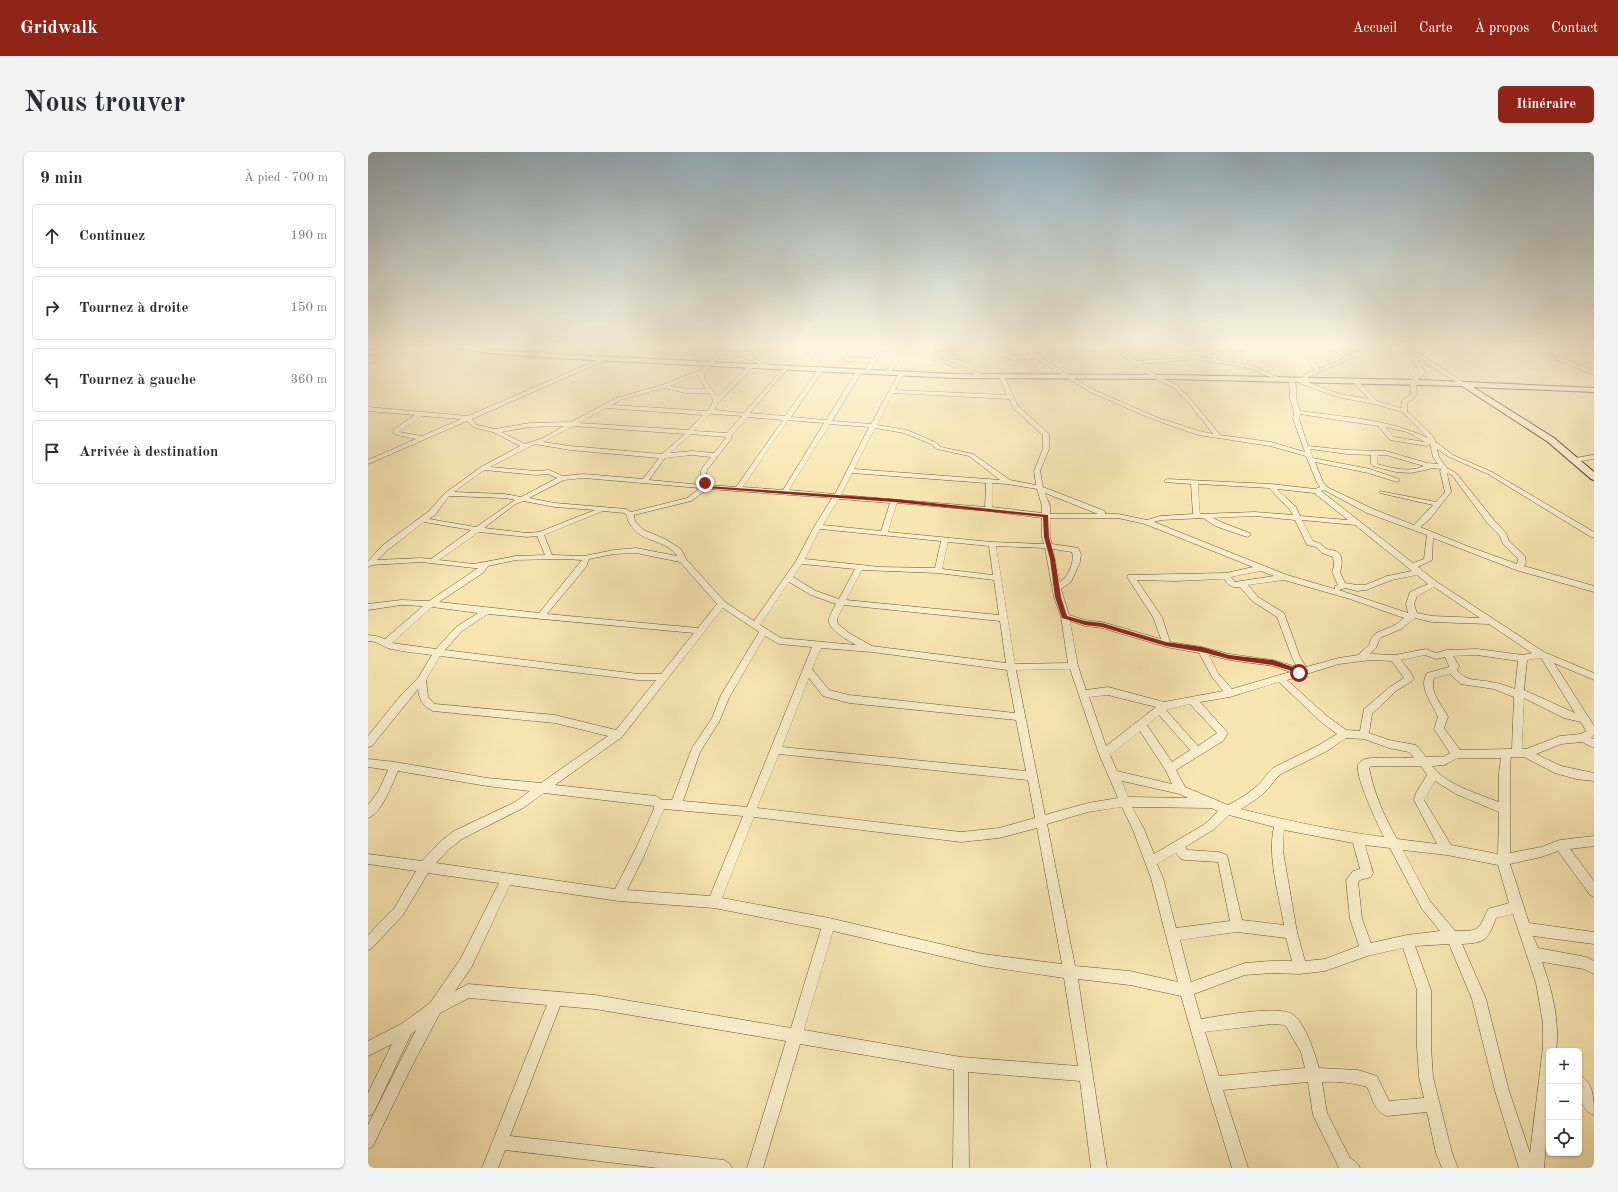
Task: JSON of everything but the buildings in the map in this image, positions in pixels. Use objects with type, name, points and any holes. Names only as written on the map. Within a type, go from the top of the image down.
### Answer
[{"type":"street","points":[[370,460],[527,392]]},
{"type":"street","points":[[368,564],[386,547],[432,513],[448,494],[483,468],[525,446],[537,443],[620,398],[640,392]]},
{"type":"street","points":[[712,392],[716,398],[716,402]]},
{"type":"street","points":[[645,481],[663,456],[689,433],[725,392]]},
{"type":"street","points":[[706,487],[703,476],[704,470],[714,455],[729,438],[729,435],[764,392]]},
{"type":"street","points":[[738,489],[807,392]]},
{"type":"street","points":[[785,492],[849,392]]},
{"type":"street","points":[[676,805],[696,751],[716,720],[724,698],[759,629],[837,496],[890,392]]},
{"type":"street","points":[[919,392],[1010,397]]},
{"type":"street","points":[[1008,392],[1015,407],[1046,434],[1046,449],[1038,471],[1040,488],[1046,506],[1046,537],[1052,559],[1056,588],[1065,617],[1074,666],[1082,694],[1104,754],[1138,829],[1157,878],[1196,1026],[1240,1168]]},
{"type":"street","points":[[1095,392],[1154,418],[1198,433],[1271,444],[1309,457],[1370,471],[1397,480]]},
{"type":"street","points":[[1182,392],[1194,405],[1218,437]]},
{"type":"street","points":[[1293,392],[1293,398],[1298,412],[1296,419],[1305,447],[1320,483],[1325,488],[1370,511],[1464,548],[1519,568],[1594,589]]},
{"type":"street","points":[[1330,392],[1375,402],[1404,411],[1431,437],[1431,442],[1436,457],[1444,468],[1443,471],[1448,492],[1426,518],[1415,528]]},
{"type":"street","points":[[1366,392],[1375,402]]},
{"type":"street","points":[[1404,411],[1403,404],[1414,397],[1415,392]]},
{"type":"street","points":[[1476,392],[1545,435],[1594,477]]},
{"type":"street","points":[[605,406],[746,414],[874,426],[905,431],[933,443],[939,448],[971,455],[1008,482]]},
{"type":"street","points":[[368,409],[468,418]]},
{"type":"street","points":[[1298,412],[1379,424],[1410,431],[1431,442],[1451,456],[1490,473],[1594,535]]},
{"type":"street","points":[[421,414],[396,430],[399,434],[421,438]]},
{"type":"street","points":[[468,418],[475,426],[495,431],[525,446]]},
{"type":"street","points":[[495,431],[530,425],[572,424],[729,435]]},
{"type":"street","points":[[1379,424],[1389,437],[1394,440],[1427,444],[1431,442]]},
{"type":"street","points":[[537,443],[570,448],[663,456],[692,453],[714,455]]},
{"type":"street","points":[[1305,447],[1347,452],[1386,453],[1430,466],[1444,468],[1454,474],[1491,522],[1503,534],[1506,542],[1522,558],[1522,563],[1519,568]]},
{"type":"street","points":[[1373,452],[1375,455],[1375,465],[1402,471],[1418,471],[1430,466]]},
{"type":"street","points":[[1575,460],[1594,457]]},
{"type":"street","points":[[483,468],[536,473],[547,472],[562,478]]},
{"type":"street","points":[[850,471],[989,480],[1040,488],[1088,508],[1147,522],[1284,577],[1411,616],[1432,619],[1490,621]]},
{"type":"street","points":[[432,562],[520,499],[535,493],[562,478],[584,476],[988,509],[1046,516],[1118,516]]},
{"type":"street","points":[[988,509],[989,480]]},
{"type":"street","points":[[1167,481],[1271,486],[1316,490],[1325,488]]},
{"type":"street","points":[[1194,482],[1200,516]]},
{"type":"street","points":[[1271,486],[1289,504],[1298,518],[1310,543],[1319,545],[1325,551],[1334,553],[1337,556],[1338,566],[1336,572],[1343,586]]},
{"type":"street","points":[[630,514],[689,500],[706,487]]},
{"type":"street","points":[[1316,490],[1414,570],[1434,584],[1543,654],[1594,677]]},
{"type":"street","points":[[1382,492],[1437,504]]},
{"type":"street","points":[[448,494],[505,496],[606,510],[626,511],[630,514],[632,522],[641,532],[678,551],[683,560],[722,604],[779,641],[872,649],[1011,667],[1074,666]]},
{"type":"street","points":[[884,533],[894,501]]},
{"type":"street","points":[[423,520],[475,530],[540,534],[549,532],[579,518],[606,510]]},
{"type":"street","points":[[1147,522],[1160,518],[1255,514],[1356,523]]},
{"type":"street","points":[[1200,516],[1247,535]]},
{"type":"street","points":[[818,527],[992,544],[1049,546],[1075,550],[1077,554],[1076,562],[1068,580],[1056,588]]},
{"type":"street","points":[[540,534],[544,547],[550,558]]},
{"type":"street","points":[[1329,590],[1343,586],[1357,588],[1366,587],[1414,570],[1428,560],[1429,540],[1431,534]]},
{"type":"street","points":[[938,571],[945,539]]},
{"type":"street","points":[[992,544],[1002,618],[1020,717],[1070,972],[1099,1168]]},
{"type":"street","points":[[368,564],[420,560],[474,566],[511,558],[584,558],[632,550],[683,560]]},
{"type":"street","points":[[541,616],[583,565],[586,560],[584,558]]},
{"type":"street","points":[[800,561],[860,567],[938,571],[997,578]]},
{"type":"street","points":[[385,644],[430,605],[480,571],[485,564]]},
{"type":"street","points":[[860,567],[833,619],[834,625],[846,635],[872,649]]},
{"type":"street","points":[[1166,644],[1166,636],[1162,625],[1130,577],[1175,578],[1226,576],[1262,568]]},
{"type":"street","points":[[1226,576],[1234,585],[1243,585],[1284,577]]},
{"type":"street","points":[[789,578],[819,597],[841,602],[1002,618]]},
{"type":"street","points":[[1411,616],[1410,604],[1413,594],[1434,584]]},
{"type":"street","points":[[1243,585],[1255,599],[1281,615],[1301,672]]},
{"type":"street","points":[[368,607],[398,603],[430,605],[701,630]]},
{"type":"street","points":[[368,944],[399,911],[425,867],[444,846],[458,835],[519,806],[618,734],[722,604]]},
{"type":"street","points":[[368,743],[405,697],[421,680],[438,652],[468,622],[487,611]]},
{"type":"street","points":[[1360,659],[1374,646],[1375,639],[1379,634],[1398,628],[1411,616]]},
{"type":"street","points":[[1065,617],[1085,623],[1102,625],[1166,644],[1202,650],[1229,657],[1273,663],[1301,672]]},
{"type":"street","points":[[368,638],[379,639],[385,644],[438,652],[638,677],[665,677]]},
{"type":"street","points":[[714,902],[818,644]]},
{"type":"street","points":[[1202,650],[1215,675],[1230,693]]},
{"type":"street","points":[[1104,754],[1162,708],[1192,700],[1230,693],[1339,661],[1372,657],[1395,658],[1426,652],[1436,656],[1447,653],[1486,652],[1523,658],[1543,654]]},
{"type":"street","points":[[1447,653],[1454,666],[1452,670],[1460,681],[1494,686],[1520,693],[1543,702],[1567,715],[1582,719]]},
{"type":"street","points":[[1543,654],[1590,733],[1594,744]]},
{"type":"street","points":[[1364,735],[1367,712],[1393,689],[1409,679],[1408,675],[1395,658]]},
{"type":"street","points":[[1523,658],[1520,670],[1520,693],[1516,735],[1517,753],[1504,771],[1505,837],[1503,860],[1516,907],[1534,954],[1546,999],[1550,1024],[1550,1048]]},
{"type":"street","points":[[808,670],[826,693],[848,700],[1020,717]]},
{"type":"street","points":[[1452,670],[1430,675],[1428,678],[1432,697],[1444,717],[1439,729],[1457,754]]},
{"type":"street","points":[[1281,679],[1344,734]]},
{"type":"street","points":[[421,680],[424,699],[434,707],[555,719],[618,734]]},
{"type":"street","points":[[1082,694],[1108,691],[1162,708],[1196,750]]},
{"type":"street","points":[[1170,768],[1196,750],[1219,738],[1223,733],[1192,700]]},
{"type":"street","points":[[1141,724],[1170,768],[1181,790]]},
{"type":"street","points":[[1527,1168],[1502,1091],[1479,999],[1453,938],[1426,904],[1378,815],[1367,785],[1363,766],[1369,762],[1390,763],[1444,761],[1457,754],[1517,753],[1590,733]]},
{"type":"street","points":[[1151,862],[1210,827],[1224,812],[1249,799],[1265,785],[1271,776],[1277,771],[1323,748],[1344,734],[1364,735],[1389,744],[1412,748],[1424,761],[1432,775],[1460,791],[1505,809]]},
{"type":"street","points":[[775,750],[1032,776]]},
{"type":"street","points":[[1517,753],[1566,773],[1594,777]]},
{"type":"street","points":[[368,763],[395,766],[487,782],[626,796],[656,801],[659,804],[750,812],[962,837],[983,836],[1005,832],[1074,810],[1100,804],[1212,803]]},
{"type":"street","points":[[368,813],[382,795],[395,766]]},
{"type":"street","points":[[1114,775],[1181,790],[1228,810],[1280,824],[1358,839],[1393,842],[1503,860],[1541,852],[1560,845],[1594,841]]},
{"type":"street","points":[[1432,775],[1419,800],[1447,850]]},
{"type":"street","points":[[618,895],[639,854],[659,809],[659,804]]},
{"type":"street","points":[[1280,824],[1277,838],[1277,851],[1291,932],[1300,968]]},
{"type":"street","points":[[1358,839],[1367,873],[1357,875],[1352,880],[1353,896],[1356,919],[1367,950]]},
{"type":"street","points":[[1560,845],[1594,891]]},
{"type":"street","points":[[1177,846],[1185,856],[1219,857],[1223,859],[1237,926]]},
{"type":"street","points":[[368,859],[618,895],[714,902],[829,924],[983,960],[1070,972],[1096,973],[1130,978],[1186,990],[1244,969],[1272,967],[1300,968],[1325,965],[1367,950],[1407,941],[1428,938],[1476,937],[1485,931],[1492,913],[1516,907]]},
{"type":"street","points":[[368,1142],[406,1063],[435,1008],[466,963],[507,879]]},
{"type":"street","points":[[755,1168],[829,924]]},
{"type":"street","points":[[1172,935],[1237,926],[1291,932]]},
{"type":"street","points":[[1525,929],[1594,938]]},
{"type":"street","points":[[1407,941],[1424,990],[1424,1047],[1426,1077],[1444,1153],[1450,1168]]},
{"type":"street","points":[[1534,954],[1586,964],[1594,968]]},
{"type":"street","points":[[368,1049],[406,1029],[435,1008],[468,991],[594,1002],[961,1064],[1086,1074]]},
{"type":"street","points":[[490,1168],[556,999]]},
{"type":"street","points":[[1196,1026],[1273,1017],[1287,1019],[1292,1023],[1307,1048],[1314,1074],[1320,1114],[1345,1162],[1352,1168]]},
{"type":"street","points":[[368,1108],[406,1029]]},
{"type":"street","points":[[961,1064],[961,1168]]},
{"type":"street","points":[[1213,1083],[1249,1081],[1314,1074],[1362,1077],[1372,1081],[1381,1103],[1387,1109],[1432,1104]]},
{"type":"street","points":[[1536,1168],[1542,1100],[1546,1075]]},
{"type":"street","points":[[1580,1084],[1594,1108]]},
{"type":"street","points":[[501,1142],[724,1168]]},
{"type":"route","points":[[705,483],[706,487],[988,509],[1046,516],[1046,537],[1052,559],[1058,597],[1065,617],[1085,623],[1122,630],[1166,644],[1202,650],[1229,657],[1273,663],[1291,668],[1299,673]]}]
